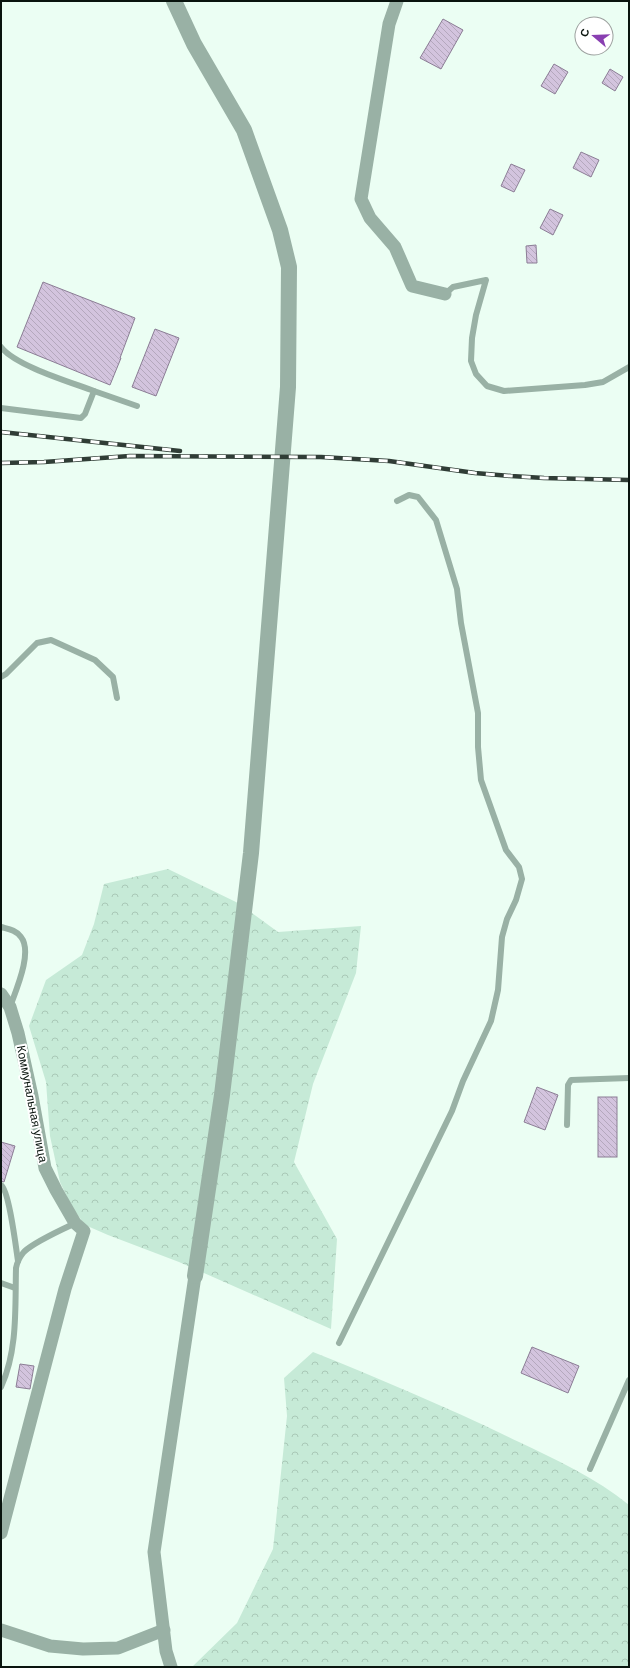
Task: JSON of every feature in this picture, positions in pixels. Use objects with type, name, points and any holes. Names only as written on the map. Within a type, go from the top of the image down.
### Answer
[{"type":"street","points":[[171,1667],[166,1651],[154,1552],[222,1095],[251,853],[288,387],[289,267],[280,230],[244,130],[194,44],[174,1]]},
{"type":"street","points":[[397,1],[389,24],[361,199],[370,218],[394,247],[412,286],[445,294]]},
{"type":"street","name":"Коммунальная улица","points":[[1,994],[10,1007],[32,1096],[45,1168],[56,1190],[80,1227]]},
{"type":"street","points":[[1,1533],[80,1227]]},
{"type":"street","points":[[1,1630],[50,1646],[83,1649],[118,1648],[164,1630]]},
{"type":"lane","points":[[445,294],[453,286],[486,280],[476,315],[472,338],[471,361],[476,374],[487,386],[504,391],[585,385],[603,382],[629,367]]},
{"type":"lane","points":[[1,347],[6,353],[30,366],[137,406]]},
{"type":"lane","points":[[1,408],[81,418],[86,414],[94,391]]},
{"type":"lane","points":[[339,1343],[452,1111],[463,1080],[491,1021],[498,990],[502,937],[522,879],[518,867],[506,850],[481,780],[478,747],[478,713],[460,623],[457,590],[436,520],[418,497],[409,495],[397,500]]},
{"type":"lane","points":[[1,677],[6,674],[37,643],[51,640],[95,660],[113,677],[117,698]]},
{"type":"lane","points":[[1,927],[13,930],[22,938],[25,955],[21,975],[10,1007]]},
{"type":"lane","points":[[567,1125],[568,1085],[571,1080],[629,1078]]},
{"type":"lane","points":[[1,1185],[5,1190],[8,1200],[18,1260]]},
{"type":"lane","points":[[1,1387],[11,1352],[14,1334],[16,1268],[18,1260],[30,1247],[80,1227]]},
{"type":"lane","points":[[1,1283],[15,1288]]},
{"type":"lane","points":[[590,1469],[629,1380]]},
{"type":"green space","points":[[168,869],[238,903],[278,932],[361,926],[356,973],[313,1084],[294,1162],[337,1239],[331,1329],[179,1262],[85,1225],[72,1207],[60,1182],[50,1136],[46,1082],[29,1026],[46,980],[82,955],[94,924],[104,884]]},
{"type":"green space","points":[[313,1352],[442,1406],[548,1456],[590,1478],[629,1505],[629,1667],[192,1667],[237,1623],[273,1549],[287,1416],[284,1378]]},
{"type":"building","points":[[443,19],[463,30],[441,69],[420,58]]},
{"type":"building","points":[[554,64],[568,72],[555,94],[541,86]]},
{"type":"building","points":[[610,69],[623,77],[615,91],[602,83]]},
{"type":"building","points":[[581,152],[599,160],[591,177],[573,168]]},
{"type":"building","points":[[511,164],[525,170],[514,192],[501,186]]},
{"type":"building","points":[[550,209],[563,215],[553,235],[540,228]]},
{"type":"building","points":[[536,245],[537,263],[527,263],[526,246]]},
{"type":"building","points":[[43,282],[135,318],[110,385],[17,347]]},
{"type":"building","points":[[155,329],[179,338],[156,396],[132,387]]},
{"type":"building","points":[[537,1087],[558,1095],[545,1130],[524,1122]]},
{"type":"building","points":[[598,1097],[617,1097],[617,1157],[598,1157]]},
{"type":"building","points":[[1,1142],[15,1146],[4,1182],[1,1181]]},
{"type":"building","points":[[532,1347],[579,1366],[568,1393],[521,1373]]},
{"type":"building","points":[[20,1364],[34,1366],[30,1389],[16,1387]]},
{"type":"railway","points":[[1,432],[180,451]]},
{"type":"railway","points":[[1,463],[44,462],[130,456],[321,457],[389,461],[475,473],[511,476],[629,480]]}]
